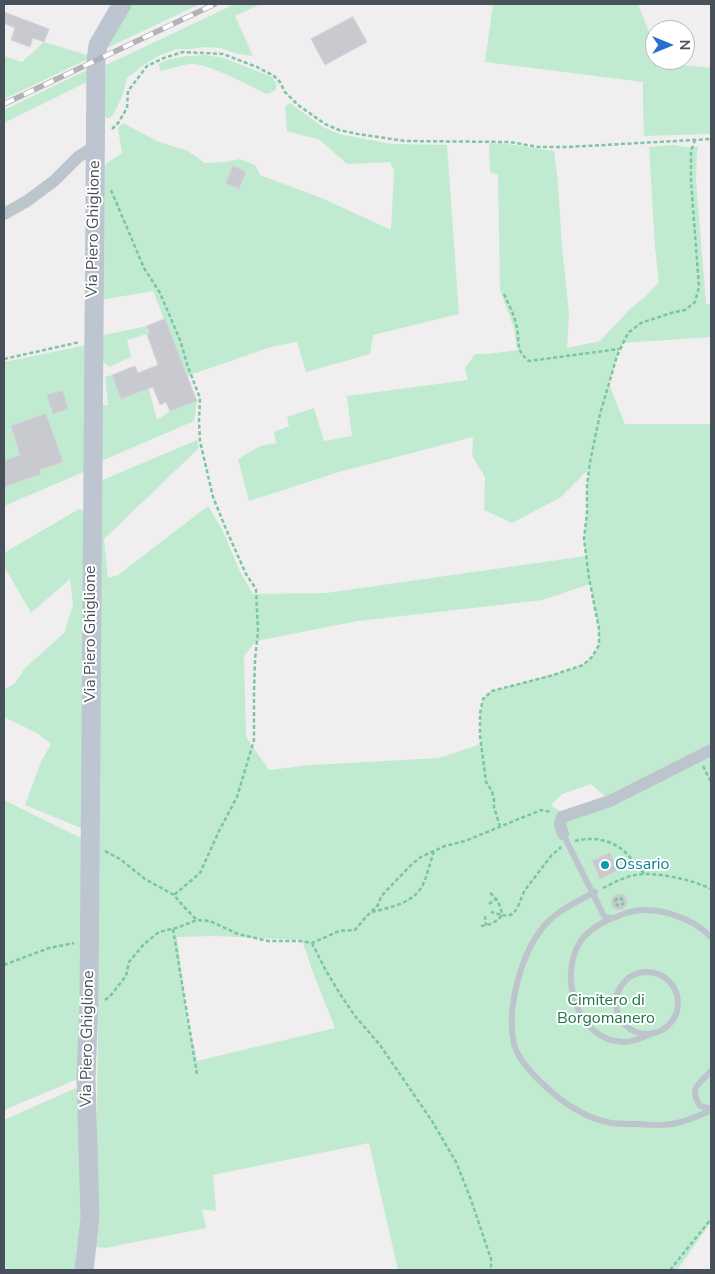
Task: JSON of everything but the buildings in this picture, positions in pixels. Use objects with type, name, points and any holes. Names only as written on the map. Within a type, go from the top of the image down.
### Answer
[{"type":"street","name":"Via Piero Ghiglione","points":[[84,1270],[90,1219],[86,1078],[89,942],[96,60],[98,45],[122,4]]},
{"type":"street","points":[[4,214],[27,201],[54,181],[78,157],[95,146]]},
{"type":"street","points":[[565,839],[560,821],[565,815],[610,801],[711,750]]},
{"type":"lane","points":[[565,839],[604,916],[610,919]]},
{"type":"lane","points":[[594,893],[560,912],[545,924],[526,955],[519,975],[512,1021],[514,1044],[519,1056],[537,1079],[562,1102],[594,1118],[612,1123],[672,1124],[711,1110]]},
{"type":"lane","points":[[653,1034],[642,1034],[632,1030],[624,1023],[618,1014],[616,1003],[618,992],[630,977],[648,971],[666,977],[673,984],[677,993],[678,1003],[677,1013],[671,1023],[663,1030],[653,1034],[636,1040],[623,1042],[611,1040],[592,1029],[582,1018],[576,1005],[572,991],[571,976],[572,962],[580,942],[594,927],[610,919],[625,913],[643,911],[665,912],[691,922],[711,937]]},
{"type":"lane","points":[[711,1071],[700,1081],[695,1088],[694,1094],[700,1106],[711,1110]]},
{"type":"path","points":[[95,146],[118,122],[127,108],[128,91],[147,66],[182,52],[224,54],[257,67],[274,76],[280,82],[285,92],[298,105],[325,124],[339,130],[358,134],[405,141],[510,142],[538,147],[568,148],[711,139]]},
{"type":"path","points":[[500,827],[494,807],[492,791],[486,782],[480,736],[480,713],[483,699],[492,691],[550,676],[583,665],[592,658],[600,645],[600,629],[589,578],[584,540],[590,462],[602,407],[620,349],[628,333],[642,323],[685,310],[695,302],[699,288],[691,181],[691,151],[695,140]]},
{"type":"path","points":[[110,187],[144,268],[160,293],[180,340],[200,398],[200,441],[213,497],[246,574],[256,589],[258,632],[254,684],[254,740],[237,796],[200,873],[174,895]]},
{"type":"path","points":[[504,294],[517,328],[518,344],[523,356],[529,361],[620,349]]},
{"type":"path","points":[[4,358],[93,339]]},
{"type":"path","points":[[698,756],[711,782]]},
{"type":"path","points":[[88,1013],[111,995],[126,976],[129,962],[144,944],[159,932],[198,920],[210,921],[238,934],[268,941],[312,943],[339,931],[355,930],[364,918],[378,905],[386,891],[421,857],[541,810],[565,815]]},
{"type":"path","points":[[491,912],[510,916],[513,914],[518,906],[521,895],[565,839],[592,838],[612,843],[628,854],[645,874]]},
{"type":"path","points":[[90,839],[108,854],[120,859],[145,879],[174,895],[198,920]]},
{"type":"path","points":[[372,912],[396,906],[415,896],[424,883],[434,851]]},
{"type":"path","points":[[594,893],[619,880],[645,874],[691,881],[711,889]]},
{"type":"path","points":[[490,893],[496,899],[502,915]]},
{"type":"path","points":[[489,904],[496,899]]},
{"type":"path","points":[[481,926],[496,921],[502,915]]},
{"type":"path","points":[[485,916],[486,925]]},
{"type":"path","points":[[172,929],[197,1074]]},
{"type":"path","points":[[4,965],[49,948],[89,942]]},
{"type":"path","points":[[312,943],[340,994],[355,1016],[380,1045],[432,1121],[456,1162],[491,1259],[491,1270]]},
{"type":"path","points":[[670,1270],[711,1219]]},
{"type":"green space","points":[[131,4],[200,4],[105,49]]},
{"type":"green space","points":[[235,4],[261,4],[235,16],[253,56],[238,54],[220,48],[203,47],[177,49],[160,55],[127,78],[122,97],[113,115],[108,119],[102,113],[106,65]]},
{"type":"green space","points":[[493,4],[638,4],[645,22],[645,70],[695,70],[695,66],[711,68],[711,134],[644,136],[643,82],[485,62]]},
{"type":"green space","points":[[44,42],[87,55],[88,59],[4,99],[4,56],[22,62]]},
{"type":"green space","points":[[204,55],[224,58],[272,77],[276,83],[276,90],[267,94],[218,71],[199,65],[191,64],[160,71],[159,64],[169,59]]},
{"type":"green space","points":[[89,69],[87,82],[4,123],[4,110]]},
{"type":"green space","points":[[290,103],[323,127],[339,134],[392,144],[447,145],[459,314],[373,335],[370,354],[306,372],[297,342],[274,346],[187,376],[153,291],[100,300],[102,171],[107,163],[122,153],[118,128],[123,123],[157,141],[188,151],[205,163],[240,159],[255,165],[260,175],[324,199],[391,230],[394,171],[390,162],[347,164],[320,140],[287,131],[285,107]]},
{"type":"green space","name":"Cimitero di Borgomanero","points":[[489,143],[554,151],[569,314],[567,348],[600,341],[659,282],[649,147],[673,145],[699,146],[696,180],[706,304],[711,304],[711,337],[623,343],[609,384],[625,424],[711,424],[711,1222],[678,1269],[680,1270],[398,1270],[369,1143],[213,1175],[216,1211],[202,1209],[206,1228],[105,1248],[96,1247],[100,1220],[96,1191],[99,939],[98,480],[105,479],[197,440],[199,448],[104,539],[108,578],[118,575],[208,506],[223,531],[240,572],[253,594],[326,593],[586,556],[584,539],[589,469],[561,497],[512,523],[484,510],[485,477],[472,456],[473,437],[339,472],[249,501],[238,459],[260,446],[276,443],[274,432],[289,426],[287,417],[314,408],[324,441],[352,436],[347,396],[468,380],[465,368],[475,354],[518,350],[514,328],[500,289],[498,175],[490,172]],"holes":[[[590,584],[599,629],[599,645],[592,657],[583,665],[492,691],[483,699],[480,713],[481,744],[439,758],[311,765],[269,770],[246,737],[244,656],[256,641],[358,621],[543,600]],[[591,784],[609,800],[565,815],[551,805],[562,794]],[[214,936],[302,940],[335,1028],[197,1061],[187,1015],[177,937]]]},
{"type":"green space","points":[[147,326],[150,333],[127,340],[131,357],[109,367],[101,360],[100,336]]},
{"type":"green space","points":[[87,345],[86,471],[4,506],[4,362]]},
{"type":"green space","points":[[112,375],[121,399],[149,389],[157,420],[170,411],[197,401],[194,421],[99,462],[99,405],[108,405],[105,377]]},
{"type":"green space","points":[[79,509],[87,512],[86,830],[25,805],[41,762],[51,744],[37,733],[4,717],[4,690],[15,683],[25,668],[64,633],[73,605],[70,579],[31,613],[4,566],[4,553]]},
{"type":"green space","points":[[4,800],[87,841],[80,1078],[4,1110]]},
{"type":"green space","points":[[76,1088],[80,1093],[84,1216],[78,1270],[4,1270],[4,1120]]},
{"type":"railway","points":[[4,104],[215,4]]},
{"type":"place","name":"Ossario","points":[[605,865]]}]
